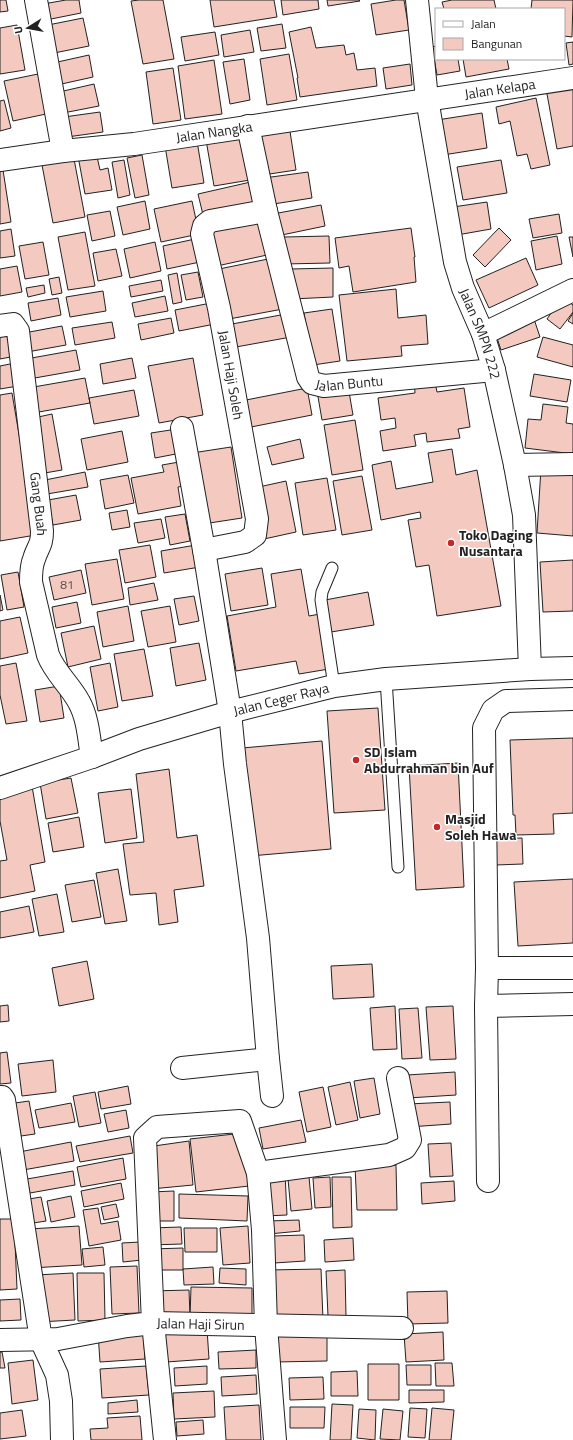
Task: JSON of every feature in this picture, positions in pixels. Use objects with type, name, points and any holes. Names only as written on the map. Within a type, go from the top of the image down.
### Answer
[{"type":"street","points":[[36,0],[63,151]]},
{"type":"street","name":"Jalan SMPN 222","points":[[417,0],[427,99],[455,262],[463,288],[483,334],[494,370],[515,465],[524,515],[530,669]]},
{"type":"street","name":"Jalan Kelapa","points":[[427,99],[573,78]]},
{"type":"street","name":"Jalan Nangka","points":[[0,160],[63,151],[134,144],[427,99]]},
{"type":"street","points":[[248,126],[266,211]]},
{"type":"street","name":"Jalan Buntu","points":[[266,211],[308,377],[312,383],[324,386],[494,370]]},
{"type":"street","name":"Jalan Haji Soleh","points":[[204,550],[245,542],[256,534],[257,519],[219,308],[202,234],[204,226],[210,221],[266,211]]},
{"type":"street","points":[[483,334],[573,290]]},
{"type":"street","name":"Gang Buah","points":[[0,326],[13,324],[18,331],[42,531],[42,541],[34,559],[31,572],[31,582],[48,655],[52,665],[71,688],[80,703],[84,715],[92,757]]},
{"type":"street","points":[[182,428],[204,550],[230,712],[235,764],[258,938],[272,1096]]},
{"type":"street","points":[[515,465],[573,464]]},
{"type":"street","name":"Jalan Ceger Raya","points":[[0,788],[92,757],[139,739],[230,712],[334,686],[386,680],[530,669],[573,668]]},
{"type":"street","points":[[488,1181],[484,728],[493,710],[506,701],[573,699]]},
{"type":"street","points":[[487,968],[573,968]]},
{"type":"street","points":[[486,1006],[573,1004]]},
{"type":"street","points":[[182,1068],[268,1059]]},
{"type":"street","points":[[258,1173],[389,1155],[405,1148],[410,1140],[398,1078]]},
{"type":"street","points":[[0,1097],[4,1100],[41,1340],[58,1375],[61,1401],[62,1440]]},
{"type":"street","points":[[165,1440],[153,1323],[144,1138],[158,1127],[240,1121],[258,1173],[263,1230],[266,1326],[275,1440]]},
{"type":"street","name":"Jalan Haji Sirun","points":[[0,1340],[58,1339],[127,1326],[153,1323],[402,1328]]},
{"type":"lane","points":[[332,568],[322,592],[321,600],[334,686]]},
{"type":"lane","points":[[386,680],[398,867]]},
{"type":"building","points":[[0,0],[6,0],[8,11],[0,12]]},
{"type":"building","points":[[66,0],[79,0],[81,13],[46,20],[43,4]]},
{"type":"building","points":[[163,0],[174,59],[143,64],[131,1]]},
{"type":"building","points":[[210,0],[274,0],[277,17],[214,27]]},
{"type":"building","points":[[281,0],[318,0],[319,9],[283,15]]},
{"type":"building","points":[[327,0],[359,0],[360,1],[328,6]]},
{"type":"building","points":[[404,0],[409,30],[376,35],[371,4]]},
{"type":"building","points":[[452,0],[494,0],[496,8],[444,8],[442,2]]},
{"type":"building","points":[[532,0],[573,0],[572,37],[565,36],[565,8],[531,8]]},
{"type":"building","points":[[83,18],[89,46],[49,54],[43,26]]},
{"type":"building","points":[[282,24],[286,48],[261,51],[257,28]]},
{"type":"building","points":[[17,25],[25,70],[0,74],[0,28]]},
{"type":"building","points":[[311,27],[316,48],[344,45],[346,55],[354,53],[357,70],[375,68],[377,86],[300,97],[289,32]]},
{"type":"building","points":[[250,30],[254,52],[224,57],[221,35]]},
{"type":"building","points":[[215,32],[219,55],[185,61],[181,37]]},
{"type":"building","points":[[573,42],[573,64],[569,65],[566,43]]},
{"type":"building","points":[[435,46],[435,60],[458,60],[460,71],[437,75],[432,47]]},
{"type":"building","points":[[289,54],[297,100],[267,105],[260,59]]},
{"type":"building","points":[[89,55],[93,77],[57,85],[53,63]]},
{"type":"building","points":[[244,59],[250,100],[230,104],[223,62]]},
{"type":"building","points":[[214,60],[222,114],[185,119],[178,66]]},
{"type":"building","points":[[463,60],[507,60],[509,69],[466,77]]},
{"type":"building","points":[[410,64],[412,85],[386,89],[383,68]]},
{"type":"building","points":[[173,68],[181,120],[153,124],[146,72]]},
{"type":"building","points":[[38,74],[46,114],[13,121],[4,81]]},
{"type":"building","points":[[573,78],[573,146],[557,149],[545,83]]},
{"type":"building","points":[[94,84],[99,106],[63,113],[59,92]]},
{"type":"building","points":[[536,98],[550,165],[531,169],[527,154],[517,156],[510,121],[499,124],[496,107]]},
{"type":"building","points":[[4,100],[11,128],[0,131],[0,101]]},
{"type":"building","points":[[100,112],[103,132],[67,137],[64,117]]},
{"type":"building","points":[[482,113],[487,148],[443,155],[437,120]]},
{"type":"building","points":[[289,125],[296,170],[263,175],[256,130]]},
{"type":"building","points":[[242,134],[250,180],[214,186],[206,140]]},
{"type":"building","points":[[197,141],[204,183],[172,188],[165,146]]},
{"type":"building","points":[[96,152],[100,170],[108,168],[112,190],[85,194],[78,156]]},
{"type":"building","points":[[142,155],[149,195],[135,198],[127,158]]},
{"type":"building","points":[[74,159],[85,217],[53,223],[42,165]]},
{"type":"building","points":[[124,160],[130,195],[118,198],[112,162]]},
{"type":"building","points":[[501,160],[507,193],[463,200],[457,167]]},
{"type":"building","points":[[3,170],[11,222],[0,224],[0,171]]},
{"type":"building","points":[[308,172],[312,198],[267,205],[264,178]]},
{"type":"building","points":[[255,181],[260,206],[204,219],[198,194]]},
{"type":"building","points":[[145,201],[150,229],[123,235],[117,207]]},
{"type":"building","points":[[192,201],[199,234],[161,242],[154,209]]},
{"type":"building","points":[[487,202],[491,229],[457,235],[453,207]]},
{"type":"building","points":[[321,205],[325,226],[277,236],[273,214]]},
{"type":"building","points":[[110,211],[115,236],[92,241],[87,215]]},
{"type":"building","points":[[559,214],[562,233],[533,238],[529,219]]},
{"type":"building","points":[[259,215],[267,255],[217,266],[208,227]]},
{"type":"building","points":[[411,228],[415,257],[416,282],[353,292],[349,266],[339,268],[335,238]]},
{"type":"building","points":[[499,228],[511,240],[485,267],[473,255]]},
{"type":"building","points":[[11,229],[15,256],[0,258],[0,231]]},
{"type":"building","points":[[85,232],[95,286],[68,290],[58,237]]},
{"type":"building","points":[[329,236],[330,263],[284,264],[284,237]]},
{"type":"building","points":[[557,236],[562,264],[536,270],[531,241]]},
{"type":"building","points":[[569,237],[573,237],[573,257]]},
{"type":"building","points":[[195,239],[200,262],[167,269],[163,246]]},
{"type":"building","points":[[43,242],[49,275],[25,279],[19,246]]},
{"type":"building","points":[[155,242],[161,271],[130,278],[124,249]]},
{"type":"building","points":[[116,249],[122,276],[98,281],[93,253]]},
{"type":"building","points":[[273,258],[283,309],[229,319],[219,269]]},
{"type":"building","points":[[526,258],[538,285],[489,308],[476,280]]},
{"type":"building","points":[[17,266],[22,292],[0,296],[0,269]]},
{"type":"building","points":[[333,268],[333,297],[292,299],[291,269]]},
{"type":"building","points":[[198,272],[203,297],[186,300],[181,275]]},
{"type":"building","points":[[177,273],[182,302],[173,304],[168,275]]},
{"type":"building","points":[[59,277],[62,293],[52,295],[49,279]]},
{"type":"building","points":[[161,280],[163,291],[131,297],[129,286]]},
{"type":"building","points":[[44,285],[45,293],[28,297],[26,288]]},
{"type":"building","points":[[396,289],[398,318],[426,315],[428,344],[401,346],[402,356],[347,361],[339,295]]},
{"type":"building","points":[[103,291],[106,311],[70,317],[66,297]]},
{"type":"building","points":[[165,296],[168,311],[135,317],[132,303]]},
{"type":"building","points":[[562,297],[573,305],[573,312],[560,329],[547,319]]},
{"type":"building","points":[[58,298],[61,315],[31,321],[28,303]]},
{"type":"building","points":[[211,303],[215,324],[179,331],[175,310]]},
{"type":"building","points":[[332,309],[340,361],[313,365],[304,313]]},
{"type":"building","points":[[573,313],[573,324],[568,321]]},
{"type":"building","points":[[286,314],[291,337],[236,347],[232,324]]},
{"type":"building","points":[[171,318],[174,333],[141,340],[138,324]]},
{"type":"building","points":[[534,319],[540,337],[501,350],[495,332]]},
{"type":"building","points":[[112,322],[115,338],[75,345],[72,328]]},
{"type":"building","points":[[62,326],[66,345],[27,352],[24,333]]},
{"type":"building","points":[[11,331],[16,356],[0,359],[0,333]]},
{"type":"building","points":[[543,337],[573,345],[573,367],[537,357]]},
{"type":"building","points":[[76,350],[80,370],[29,379],[26,359]]},
{"type":"building","points":[[132,358],[136,378],[103,384],[100,364]]},
{"type":"building","points":[[193,358],[203,415],[159,423],[148,366]]},
{"type":"building","points":[[15,363],[18,386],[0,389],[0,366]]},
{"type":"building","points":[[534,374],[571,380],[567,402],[530,396]]},
{"type":"building","points":[[434,377],[437,392],[464,388],[470,427],[458,429],[460,438],[427,442],[426,433],[414,435],[416,446],[383,451],[380,431],[396,428],[395,418],[381,420],[378,398],[415,393],[414,380]]},
{"type":"building","points":[[85,378],[90,403],[33,413],[28,388]]},
{"type":"building","points":[[348,386],[353,415],[322,420],[317,391]]},
{"type":"building","points":[[307,388],[312,415],[251,427],[246,400]]},
{"type":"building","points":[[134,390],[139,416],[94,424],[89,398]]},
{"type":"building","points":[[12,393],[36,535],[0,541],[0,395]]},
{"type":"building","points":[[543,404],[568,407],[566,423],[573,424],[573,454],[525,448],[528,419],[541,420]]},
{"type":"building","points":[[52,414],[62,470],[39,474],[29,419]]},
{"type":"building","points":[[355,420],[363,470],[332,475],[324,425]]},
{"type":"building","points":[[177,429],[181,453],[155,458],[151,433]]},
{"type":"building","points":[[122,431],[128,462],[87,470],[81,439]]},
{"type":"building","points":[[300,439],[304,458],[272,465],[267,447]]},
{"type":"building","points":[[231,447],[242,518],[203,524],[192,453]]},
{"type":"building","name":"Toko Daging Nusantara","points":[[452,449],[456,475],[477,470],[501,606],[437,616],[429,565],[416,567],[408,520],[421,518],[420,512],[381,520],[372,465],[391,461],[396,489],[433,482],[428,453]]},
{"type":"building","points":[[185,461],[189,485],[178,487],[181,506],[138,514],[131,478],[164,472],[162,465]]},
{"type":"building","points":[[541,468],[573,470],[573,536],[537,533]]},
{"type":"building","points":[[85,472],[88,487],[47,494],[45,480]]},
{"type":"building","points":[[128,475],[134,503],[105,509],[100,480]]},
{"type":"building","points":[[362,476],[372,530],[342,535],[333,481]]},
{"type":"building","points":[[327,478],[336,530],[303,535],[295,483]]},
{"type":"building","points":[[286,481],[296,532],[264,539],[254,488]]},
{"type":"building","points":[[76,495],[81,520],[53,525],[48,500]]},
{"type":"building","points":[[127,510],[130,527],[112,530],[109,513]]},
{"type":"building","points":[[185,514],[190,541],[170,545],[165,517]]},
{"type":"building","points":[[161,519],[165,538],[138,543],[134,523]]},
{"type":"building","points":[[150,545],[156,577],[125,583],[119,550]]},
{"type":"building","points":[[196,545],[200,567],[164,573],[161,551]]},
{"type":"building","points":[[117,559],[124,599],[92,605],[85,564]]},
{"type":"building","points":[[573,560],[573,611],[543,612],[540,562]]},
{"type":"building","points":[[262,568],[268,605],[231,611],[225,574]]},
{"type":"building","points":[[301,569],[309,616],[320,614],[329,669],[299,674],[296,661],[236,671],[227,616],[276,607],[271,574]]},
{"type":"building","points":[[81,570],[86,593],[54,600],[49,577]]},
{"type":"building","points":[[18,572],[24,607],[7,610],[1,575]]},
{"type":"building","points":[[154,583],[158,600],[130,605],[128,588]]},
{"type":"building","points":[[368,592],[374,625],[331,632],[325,600]]},
{"type":"building","points":[[0,595],[3,610],[0,611]]},
{"type":"building","points":[[194,596],[199,621],[179,625],[174,599]]},
{"type":"building","points":[[77,602],[81,623],[56,628],[52,607]]},
{"type":"building","points":[[128,606],[134,641],[103,647],[97,612]]},
{"type":"building","points":[[170,606],[176,642],[148,647],[141,611]]},
{"type":"building","points":[[20,617],[28,653],[0,659],[0,621]]},
{"type":"building","points":[[94,626],[101,659],[68,667],[61,633]]},
{"type":"building","points":[[199,643],[206,680],[176,686],[170,648]]},
{"type":"building","points":[[144,649],[153,696],[122,701],[114,654]]},
{"type":"building","points":[[16,663],[27,721],[6,724],[0,695],[0,666]]},
{"type":"building","points":[[110,663],[118,707],[98,711],[90,667]]},
{"type":"building","points":[[59,686],[64,718],[40,722],[35,690]]},
{"type":"building","name":"SD Islam Abdurrahman bin Auf","points":[[378,708],[385,810],[334,813],[327,711]]},
{"type":"building","points":[[573,738],[573,813],[553,814],[554,834],[516,835],[515,815],[513,815],[510,740]]},
{"type":"building","points":[[322,741],[331,849],[250,856],[242,748]]},
{"type":"building","name":"Masjid Soleh Hawa","points":[[458,763],[464,887],[416,890],[409,766]]},
{"type":"building","points":[[169,769],[177,838],[197,835],[204,886],[174,890],[178,922],[159,925],[156,893],[130,895],[123,844],[144,842],[136,774]]},
{"type":"building","points":[[71,778],[78,813],[46,819],[40,783]]},
{"type":"building","points":[[32,786],[45,862],[30,865],[35,891],[0,898],[0,861],[7,860],[0,821],[0,792]]},
{"type":"building","points":[[131,789],[137,838],[105,843],[98,793]]},
{"type":"building","points":[[79,817],[84,847],[53,852],[48,823]]},
{"type":"building","points":[[522,838],[523,864],[496,865],[495,839]]},
{"type":"building","points":[[118,869],[127,921],[105,924],[96,873]]},
{"type":"building","points":[[573,879],[573,943],[518,946],[514,882]]},
{"type":"building","points":[[94,880],[101,917],[72,922],[65,885]]},
{"type":"building","points":[[57,894],[64,932],[39,936],[32,899]]},
{"type":"building","points":[[29,906],[34,932],[0,938],[0,912]]},
{"type":"building","points":[[87,961],[94,999],[59,1006],[52,968]]},
{"type":"building","points":[[372,964],[374,997],[333,999],[331,966]]},
{"type":"building","points":[[8,1005],[9,1021],[0,1022],[0,1006]]},
{"type":"building","points":[[395,1006],[397,1049],[373,1050],[370,1008]]},
{"type":"building","points":[[453,1006],[456,1059],[430,1060],[426,1007]]},
{"type":"building","points":[[418,1008],[422,1058],[402,1059],[399,1009]]},
{"type":"building","points":[[7,1052],[11,1083],[0,1084],[0,1053]]},
{"type":"building","points":[[53,1060],[56,1092],[22,1096],[18,1064]]},
{"type":"building","points":[[455,1072],[456,1095],[408,1098],[407,1075]]},
{"type":"building","points":[[374,1078],[380,1114],[360,1118],[354,1081]]},
{"type":"building","points":[[350,1082],[358,1120],[336,1125],[328,1087]]},
{"type":"building","points":[[128,1086],[131,1104],[101,1109],[98,1092]]},
{"type":"building","points":[[323,1087],[331,1127],[307,1132],[299,1092]]},
{"type":"building","points":[[95,1092],[101,1123],[79,1127],[73,1096]]},
{"type":"building","points":[[29,1101],[35,1134],[21,1136],[15,1103]]},
{"type":"building","points":[[450,1102],[451,1124],[409,1127],[408,1104]]},
{"type":"building","points":[[71,1103],[75,1122],[39,1128],[35,1110]]},
{"type":"building","points":[[126,1110],[129,1128],[108,1132],[104,1114]]},
{"type":"building","points":[[301,1120],[306,1142],[263,1149],[259,1128]]},
{"type":"building","points":[[243,1133],[249,1186],[196,1192],[190,1139]]},
{"type":"building","points":[[130,1136],[133,1153],[80,1162],[76,1146]]},
{"type":"building","points":[[189,1141],[193,1185],[151,1189],[147,1147]]},
{"type":"building","points":[[71,1142],[74,1161],[23,1170],[19,1152]]},
{"type":"building","points":[[451,1143],[453,1176],[430,1177],[428,1144]]},
{"type":"building","points":[[123,1158],[126,1179],[81,1187],[77,1167]]},
{"type":"building","points":[[396,1165],[397,1210],[357,1210],[355,1166]]},
{"type":"building","points":[[73,1171],[75,1185],[30,1193],[27,1179]]},
{"type":"building","points":[[285,1173],[287,1215],[265,1216],[264,1174]]},
{"type":"building","points":[[309,1177],[312,1209],[291,1211],[288,1179]]},
{"type":"building","points":[[330,1177],[331,1207],[315,1208],[313,1178]]},
{"type":"building","points":[[332,1177],[351,1177],[352,1227],[333,1228]]},
{"type":"building","points":[[454,1181],[455,1201],[422,1204],[421,1183]]},
{"type":"building","points":[[121,1183],[124,1199],[84,1207],[81,1191]]},
{"type":"building","points":[[174,1191],[174,1221],[151,1221],[151,1192]]},
{"type":"building","points":[[179,1194],[248,1196],[247,1221],[179,1218]]},
{"type":"building","points":[[71,1196],[75,1217],[51,1222],[47,1201]]},
{"type":"building","points":[[41,1197],[46,1221],[27,1224],[23,1200]]},
{"type":"building","points":[[116,1204],[119,1217],[104,1220],[101,1207]]},
{"type":"building","points":[[98,1208],[101,1224],[118,1221],[121,1240],[89,1246],[83,1210]]},
{"type":"building","points":[[0,1219],[14,1219],[17,1289],[0,1290]]},
{"type":"building","points":[[299,1220],[300,1231],[269,1234],[268,1221]]},
{"type":"building","points":[[79,1226],[82,1265],[31,1268],[29,1229]]},
{"type":"building","points":[[248,1226],[250,1263],[223,1265],[220,1228]]},
{"type":"building","points":[[181,1227],[182,1244],[150,1245],[150,1228]]},
{"type":"building","points":[[184,1228],[217,1228],[217,1252],[185,1252]]},
{"type":"building","points":[[304,1235],[305,1261],[274,1263],[273,1236]]},
{"type":"building","points":[[353,1238],[354,1260],[325,1262],[324,1240]]},
{"type":"building","points":[[140,1242],[142,1260],[123,1262],[122,1243]]},
{"type":"building","points":[[103,1247],[105,1265],[84,1267],[82,1249]]},
{"type":"building","points":[[183,1248],[183,1270],[151,1270],[151,1249]]},
{"type":"building","points":[[137,1266],[139,1313],[112,1314],[110,1267]]},
{"type":"building","points":[[213,1267],[214,1284],[184,1285],[183,1269]]},
{"type":"building","points":[[220,1268],[246,1269],[246,1285],[219,1283]]},
{"type":"building","points":[[321,1269],[323,1320],[270,1322],[268,1270]]},
{"type":"building","points":[[345,1270],[346,1316],[328,1316],[326,1271]]},
{"type":"building","points":[[73,1273],[75,1320],[38,1322],[36,1275]]},
{"type":"building","points":[[77,1273],[104,1273],[105,1320],[78,1321]]},
{"type":"building","points":[[191,1287],[252,1288],[252,1319],[190,1317]]},
{"type":"building","points":[[189,1290],[190,1317],[153,1318],[152,1291]]},
{"type":"building","points":[[447,1291],[448,1323],[408,1324],[407,1292]]},
{"type":"building","points":[[20,1299],[21,1320],[0,1321],[0,1300]]},
{"type":"building","points":[[143,1329],[145,1359],[100,1362],[98,1333]]},
{"type":"building","points":[[207,1329],[209,1359],[166,1362],[164,1331]]},
{"type":"building","points":[[443,1332],[444,1360],[406,1362],[404,1334]]},
{"type":"building","points":[[327,1335],[327,1361],[275,1362],[274,1336]]},
{"type":"building","points":[[256,1350],[256,1368],[219,1369],[218,1352]]},
{"type":"building","points":[[0,1352],[2,1352],[5,1368],[0,1368]]},
{"type":"building","points":[[33,1360],[38,1400],[12,1404],[8,1363]]},
{"type":"building","points":[[435,1363],[452,1363],[454,1386],[436,1386]]},
{"type":"building","points":[[368,1364],[399,1364],[399,1400],[368,1400]]},
{"type":"building","points":[[406,1365],[431,1365],[431,1385],[407,1385]]},
{"type":"building","points":[[146,1366],[149,1395],[102,1398],[100,1369]]},
{"type":"building","points":[[207,1366],[207,1384],[175,1386],[174,1368]]},
{"type":"building","points":[[357,1371],[358,1396],[331,1396],[331,1372]]},
{"type":"building","points":[[256,1375],[257,1394],[222,1396],[221,1377]]},
{"type":"building","points":[[323,1377],[324,1399],[290,1400],[289,1378]]},
{"type":"building","points":[[409,1390],[444,1390],[444,1402],[409,1403]]},
{"type":"building","points":[[214,1391],[215,1417],[174,1419],[173,1393]]},
{"type":"building","points":[[137,1400],[138,1412],[108,1414],[108,1403]]},
{"type":"building","points":[[332,1404],[353,1405],[351,1440],[330,1440]]},
{"type":"building","points":[[259,1405],[261,1440],[226,1440],[224,1407]]},
{"type":"building","points":[[290,1407],[325,1407],[324,1428],[290,1428]]},
{"type":"building","points":[[410,1408],[427,1409],[425,1438],[408,1437]]},
{"type":"building","points":[[432,1408],[454,1410],[451,1440],[429,1440]]},
{"type":"building","points":[[359,1409],[376,1410],[375,1440],[357,1438]]},
{"type":"building","points":[[383,1409],[403,1411],[400,1440],[380,1439]]},
{"type":"building","points":[[22,1410],[26,1436],[0,1439],[0,1413]]},
{"type":"building","points":[[140,1416],[142,1440],[91,1440],[90,1429],[108,1428],[107,1418]]},
{"type":"building","points":[[203,1420],[204,1434],[177,1436],[176,1422]]},
{"type":"place","name":"Toko Daging Nusantara","points":[[451,543]]},
{"type":"place","name":"SD Islam Abdurrahman bin Auf","points":[[356,760]]},
{"type":"place","name":"Masjid Soleh Hawa","points":[[437,827]]}]
